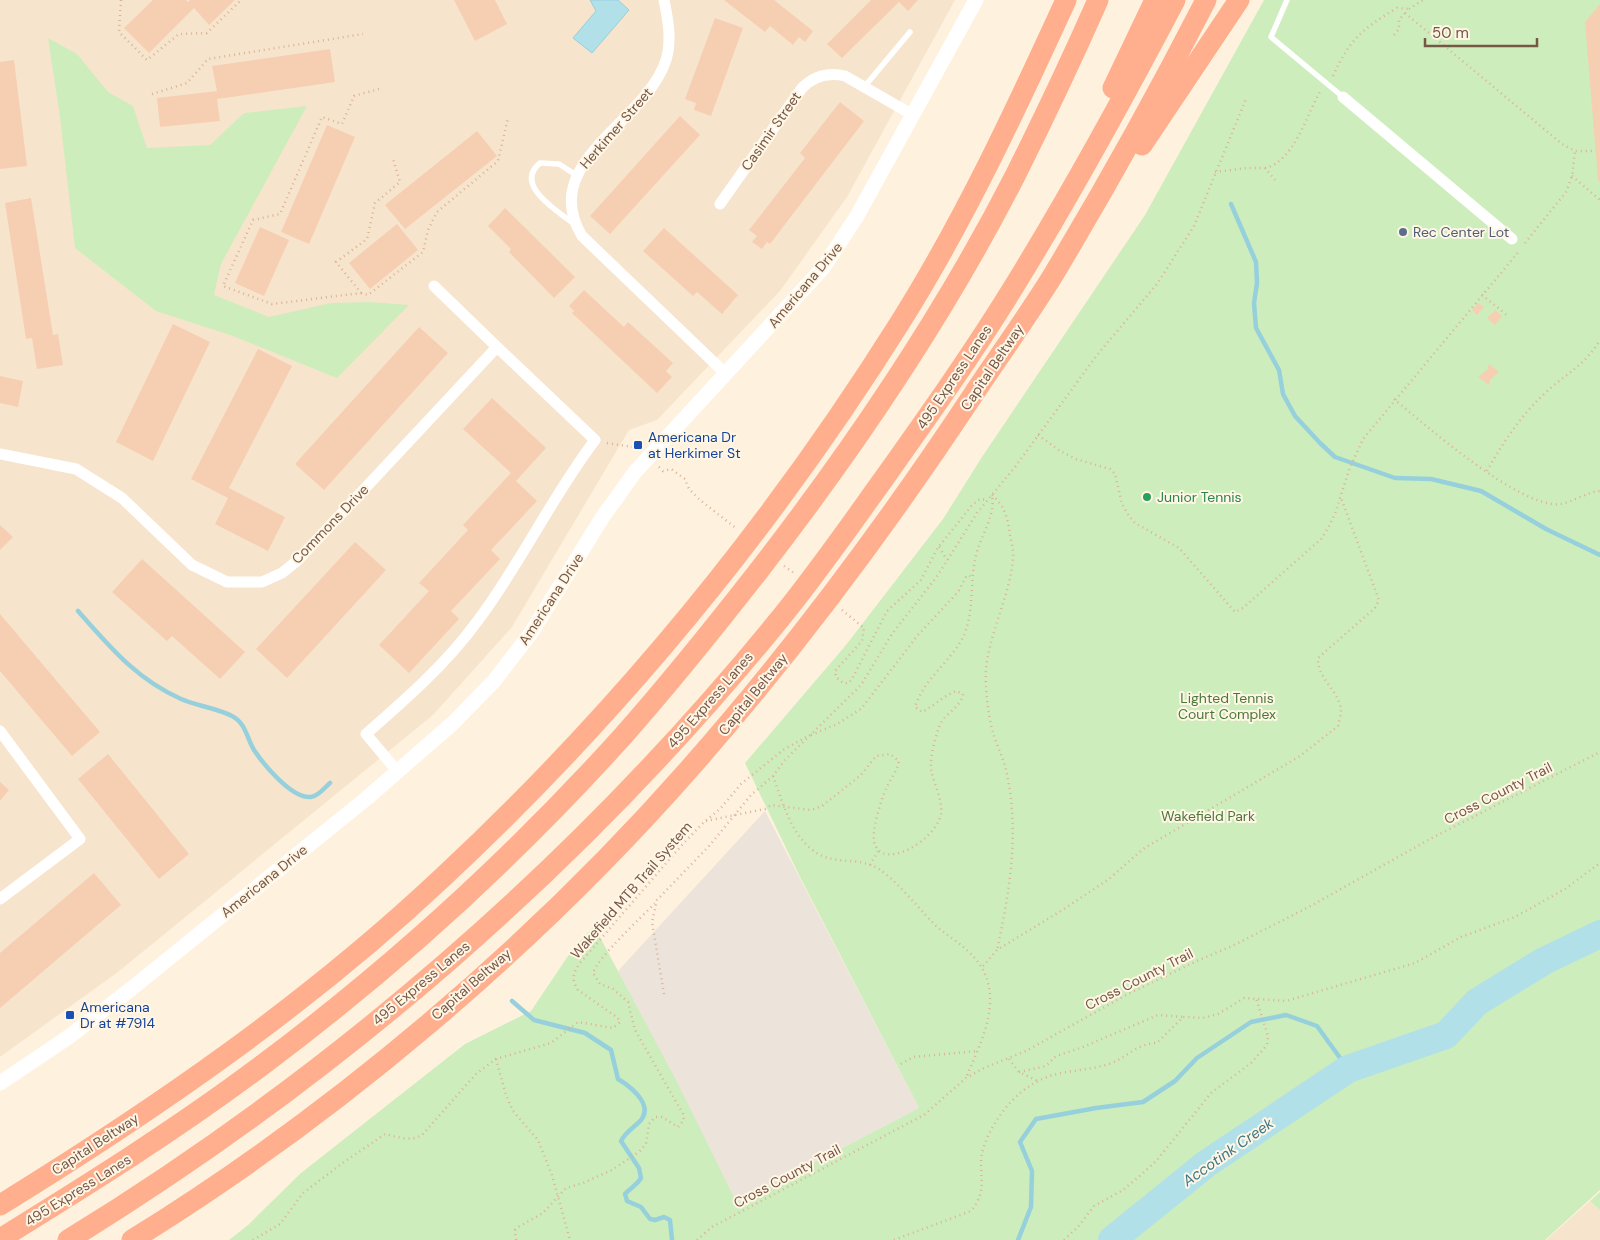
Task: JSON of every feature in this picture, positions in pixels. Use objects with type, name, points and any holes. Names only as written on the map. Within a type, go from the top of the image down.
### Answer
[{"type":"highway","name":"Capital Beltway","points":[[0,1205],[113,1134],[206,1070],[337,968],[442,879],[567,755],[613,703],[743,546],[848,402],[897,326],[962,216],[1066,0]]},
{"type":"highway","name":"495 Express Lanes","points":[[0,1239],[151,1145],[308,1030],[459,901],[566,796],[668,683],[805,510],[875,411],[968,262],[1015,176],[1098,0]]},
{"type":"highway","points":[[968,262],[1023,173],[1073,82],[1114,0]]},
{"type":"highway","points":[[1011,291],[1155,0]]},
{"type":"highway","name":"495 Express Lanes","points":[[68,1240],[182,1167],[238,1128],[409,996],[530,886],[602,816],[714,696],[813,576],[926,419],[1011,291],[1085,166],[1175,0]]},
{"type":"highway","name":"Capital Beltway","points":[[132,1240],[263,1153],[379,1064],[516,945],[643,820],[741,709],[847,575],[924,470],[1050,280],[1131,139],[1206,0]]},
{"type":"highway","points":[[1050,280],[1239,0]]},
{"type":"street","name":"Herkimer Street","points":[[664,0],[670,33],[666,60],[660,75],[646,96],[596,149],[576,175],[570,199],[570,212],[574,224],[582,236],[600,255],[726,374]]},
{"type":"street","name":"Americana Drive","points":[[0,1083],[70,1036],[131,989],[398,772],[453,723],[494,680],[531,633],[602,518],[634,472],[823,268],[850,228],[976,0]]},
{"type":"street","name":"Casimir Street","points":[[720,204],[808,82],[816,78],[835,73],[865,86],[913,114]]},
{"type":"street","points":[[1343,97],[1512,239]]},
{"type":"street","points":[[398,772],[366,734],[418,689],[476,624],[595,440],[434,286]]},
{"type":"street","name":"Commons Drive","points":[[0,454],[76,469],[122,498],[192,564],[227,582],[262,582],[282,573],[298,560],[497,347]]},
{"type":"street","points":[[0,731],[80,839],[0,899]]},
{"type":"lane","points":[[1286,0],[1271,37],[1343,97]]},
{"type":"lane","points":[[865,86],[910,32]]},
{"type":"lane","points":[[574,224],[543,200],[532,181],[532,174],[540,163],[559,164],[576,175]]},
{"type":"path","points":[[121,0],[119,32],[147,60],[179,34],[207,33],[241,0]]},
{"type":"path","points":[[1394,35],[1399,29],[1399,20],[1409,9],[1424,0]]},
{"type":"path","points":[[1406,13],[1562,144],[1576,151],[1596,151]]},
{"type":"path","points":[[152,94],[187,83],[208,59],[363,34]]},
{"type":"path","points":[[379,89],[354,96],[342,124],[322,117],[280,214],[253,220],[224,286],[272,304],[361,293],[368,295],[423,252],[428,230],[437,212],[498,162],[508,118]]},
{"type":"path","points":[[664,994],[652,922],[658,900],[710,845],[751,795],[774,776],[784,761],[861,685],[901,622],[947,560],[992,494],[1097,355],[1141,304],[1174,260],[1194,226],[1246,99]]},
{"type":"path","points":[[1038,434],[1060,451],[1076,459],[1110,469],[1115,474],[1122,504],[1135,523],[1179,548],[1235,612],[1243,608],[1321,539],[1336,514],[1349,470],[1363,438],[1566,192],[1572,176],[1576,151]]},
{"type":"path","points":[[361,293],[336,262],[367,239],[375,203],[400,182],[393,159]]},
{"type":"path","points":[[1215,172],[1265,168],[1275,180]]},
{"type":"path","points":[[1572,176],[1600,200]]},
{"type":"path","points":[[1482,295],[1508,316]]},
{"type":"path","points":[[1488,470],[1501,446],[1542,396],[1581,366],[1600,340]]},
{"type":"path","points":[[1394,399],[1454,448],[1524,494],[1548,503],[1560,504],[1600,491]]},
{"type":"path","points":[[870,865],[879,850],[893,855],[916,847],[932,832],[941,813],[931,768],[931,758],[940,724],[959,703],[963,694],[956,691],[941,697],[930,708],[922,712],[915,707],[921,693],[964,636],[968,623],[975,557],[994,507],[992,494]]},
{"type":"path","points":[[992,494],[998,500],[1008,518],[1013,556],[1005,600],[986,668],[990,715],[994,735],[1003,758],[1012,805],[1010,876],[997,950]]},
{"type":"path","points":[[983,966],[997,950],[1109,879],[1143,849],[1300,756],[1338,726],[1341,709],[1322,676],[1318,665],[1318,658],[1375,608],[1379,600],[1341,496]]},
{"type":"path","points":[[859,624],[864,628],[862,641],[835,671],[836,677],[843,684],[849,683],[852,679],[887,611],[921,580],[939,547],[973,504],[980,499],[988,500]]},
{"type":"path","points":[[939,547],[947,560]]},
{"type":"path","name":"Wakefield MTB Trail System","points":[[253,1240],[280,1224],[303,1193],[385,1134],[401,1139],[417,1138],[422,1135],[476,1074],[496,1059],[551,1043],[578,1022],[607,1028],[617,1026],[620,1022],[615,1015],[578,990],[573,979],[574,972],[598,939],[704,822],[720,809],[741,784],[783,750],[837,724],[861,710],[918,635],[958,592],[966,577],[972,578]]},
{"type":"path","name":"Cross County Trail","points":[[697,1240],[712,1227],[924,1115],[966,1078],[984,1068],[1008,1059],[1128,994],[1232,946],[1307,908],[1430,839],[1600,752]]},
{"type":"path","name":"Wakefield MTB Trail System","points":[[704,822],[765,809],[771,805],[811,810],[822,806],[860,775],[876,756],[890,754],[899,761],[885,791],[873,833],[874,843],[879,850]]},
{"type":"path","points":[[774,776],[784,806],[796,832],[809,847],[820,855],[832,860],[870,865],[884,873],[937,927],[954,938],[983,966],[991,1008],[986,1032],[966,1078]]},
{"type":"path","points":[[1019,1072],[1046,1066],[1056,1056],[1083,1047],[1158,1015],[1203,1018],[1218,1014],[1244,998],[1286,1001],[1415,963],[1461,937],[1515,917],[1565,889],[1600,863]]},
{"type":"path","name":"Wakefield MTB Trail System","points":[[516,1240],[515,1230],[543,1213],[557,1194],[570,1186],[583,1183],[612,1170],[640,1152],[646,1144],[649,1124],[655,1117],[662,1117],[678,1127],[684,1120],[683,1114],[635,1030],[628,1002],[613,989],[600,984],[593,973],[595,966],[608,951],[658,900]]},
{"type":"path","points":[[1064,1240],[1078,1228],[1094,1206],[1123,1190],[1157,1160],[1211,1093],[1250,1063],[1267,1044],[1268,1036],[1256,998]]},
{"type":"path","points":[[894,1240],[971,1211],[980,1200],[982,1191],[984,1147],[995,1124],[1021,1092],[1051,1075],[1110,1064],[1146,1043],[1157,1043],[1183,1017]]},
{"type":"path","points":[[901,1064],[913,1057],[978,1051]]},
{"type":"path","points":[[496,1059],[506,1095],[513,1111],[538,1140],[557,1194],[570,1240]]},
{"type":"path","points":[[1008,1059],[1019,1072],[1039,1081]]},
{"type":"shaded area","points":[[0,0],[955,0],[847,197],[780,291],[657,420],[629,430],[512,627],[433,715],[118,972],[0,1057]]},
{"type":"shaded area","points":[[765,811],[919,1108],[737,1203],[618,971]]},
{"type":"shaded area","points":[[1590,1201],[1600,1210],[1600,1240],[1546,1240]]},
{"type":"green space","name":"Wakefield Park","points":[[1264,0],[1600,0],[1600,1190],[1545,1240],[229,1240],[248,1225],[301,1173],[465,1044],[531,1011],[572,950],[594,926],[676,1080],[737,1203],[919,1108],[799,875],[745,763],[846,645],[943,519],[982,457],[1145,215]]},
{"type":"green space","points":[[48,38],[77,54],[108,92],[133,106],[147,148],[210,145],[244,113],[307,106],[221,264],[214,295],[269,317],[331,303],[370,302],[409,305],[337,378],[233,336],[156,311],[75,248],[60,117]]},
{"type":"green space","points":[[1600,1192],[1600,1210],[1590,1201]]},
{"type":"water","points":[[590,0],[618,0],[629,10],[592,53],[573,38],[596,11]]},
{"type":"building","points":[[153,0],[186,0],[188,2],[190,0],[235,0],[209,25],[194,8],[149,53],[124,28]]},
{"type":"building","points":[[454,0],[495,0],[507,24],[475,41]]},
{"type":"building","points":[[724,0],[774,0],[813,31],[805,42],[799,37],[793,45],[770,26],[765,32]]},
{"type":"building","points":[[871,0],[918,0],[908,11],[899,2],[842,58],[827,44]]},
{"type":"building","points":[[1600,4],[1600,182],[1598,180],[1585,22]]},
{"type":"building","points":[[715,18],[743,28],[711,116],[694,110],[696,103],[685,99]]},
{"type":"building","points":[[330,49],[335,82],[217,99],[220,121],[160,127],[157,98],[217,91],[212,66]]},
{"type":"building","points":[[14,60],[27,166],[0,169],[0,62]]},
{"type":"building","points":[[840,102],[864,121],[770,244],[767,242],[762,249],[752,242],[757,236],[749,230],[805,158],[800,153]]},
{"type":"building","points":[[680,116],[700,135],[610,234],[590,216]]},
{"type":"building","points":[[327,125],[355,137],[309,244],[281,232]]},
{"type":"building","points":[[477,131],[497,156],[405,229],[385,205]]},
{"type":"building","points":[[31,198],[53,335],[58,334],[63,365],[37,369],[32,338],[26,339],[5,203]]},
{"type":"building","points":[[505,208],[575,277],[554,298],[509,252],[511,249],[488,226]]},
{"type":"building","points":[[397,224],[418,250],[370,289],[349,263]]},
{"type":"building","points":[[260,227],[289,240],[264,296],[235,283]]},
{"type":"building","points":[[664,228],[738,295],[722,314],[697,292],[693,296],[643,251]]},
{"type":"building","points":[[584,290],[624,327],[628,322],[673,363],[666,371],[672,377],[657,393],[572,313],[574,311],[569,306]]},
{"type":"building","points":[[1478,303],[1484,307],[1477,315],[1472,310]]},
{"type":"building","points":[[1495,310],[1502,316],[1495,325],[1487,318]]},
{"type":"building","points":[[173,324],[210,342],[153,461],[116,442]]},
{"type":"building","points":[[419,327],[448,353],[324,490],[295,464]]},
{"type":"building","points":[[258,349],[292,366],[229,488],[285,517],[268,551],[215,524],[228,498],[191,479]]},
{"type":"building","points":[[1489,364],[1499,372],[1490,380],[1489,385],[1478,377],[1487,370]]},
{"type":"building","points":[[0,376],[23,381],[18,407],[0,403]]},
{"type":"building","points":[[492,398],[546,448],[516,481],[537,501],[491,550],[500,559],[451,611],[459,619],[409,673],[379,645],[429,591],[419,583],[468,530],[463,525],[511,473],[463,429]]},
{"type":"building","points":[[0,525],[13,537],[0,550]]},
{"type":"building","points":[[355,542],[386,570],[287,678],[256,649]]},
{"type":"building","points":[[142,559],[245,652],[220,679],[172,636],[167,641],[112,592]]},
{"type":"building","points":[[0,614],[100,732],[72,756],[0,671]]},
{"type":"building","points":[[108,754],[189,854],[159,879],[78,779]]},
{"type":"building","points":[[0,782],[9,790],[0,801]]},
{"type":"building","points":[[94,873],[121,905],[0,1008],[0,953]]},
{"type":"waterway","points":[[1231,204],[1256,262],[1257,283],[1254,303],[1256,328],[1279,370],[1283,394],[1295,416],[1320,443],[1335,457],[1395,478],[1431,479],[1481,491],[1546,529],[1600,555]]},
{"type":"waterway","points":[[78,611],[125,661],[150,682],[181,699],[220,711],[237,719],[264,764],[295,793],[311,797],[319,793],[330,783]]},
{"type":"waterway","name":"Accotink Creek","points":[[1112,1240],[1206,1164],[1348,1069],[1446,1035],[1477,1002],[1544,961],[1600,934]]},
{"type":"waterway","points":[[512,1001],[534,1020],[585,1033],[611,1050],[618,1079],[636,1093],[641,1099],[645,1111],[643,1118],[621,1141],[639,1168],[641,1178],[625,1194],[627,1201],[641,1207],[650,1219],[655,1220],[664,1217],[670,1220],[672,1240]]},
{"type":"waterway","name":"Accotink Creek","points":[[1018,1240],[1031,1207],[1032,1171],[1020,1142],[1036,1119],[1143,1102],[1175,1081],[1197,1058],[1251,1022],[1286,1015],[1317,1026],[1348,1069]]},
{"type":"place","name":"Rec Center Lot","points":[[1403,232]]},
{"type":"place","name":"Americana Dr at Herkimer St","points":[[638,445]]},
{"type":"place","name":"Junior Tennis","points":[[1147,497]]},
{"type":"place","name":"Americana Dr at #7914","points":[[70,1015]]},
{"type":"park label","name":"Lighted Tennis Court Complex","points":[[1227,706]]}]
